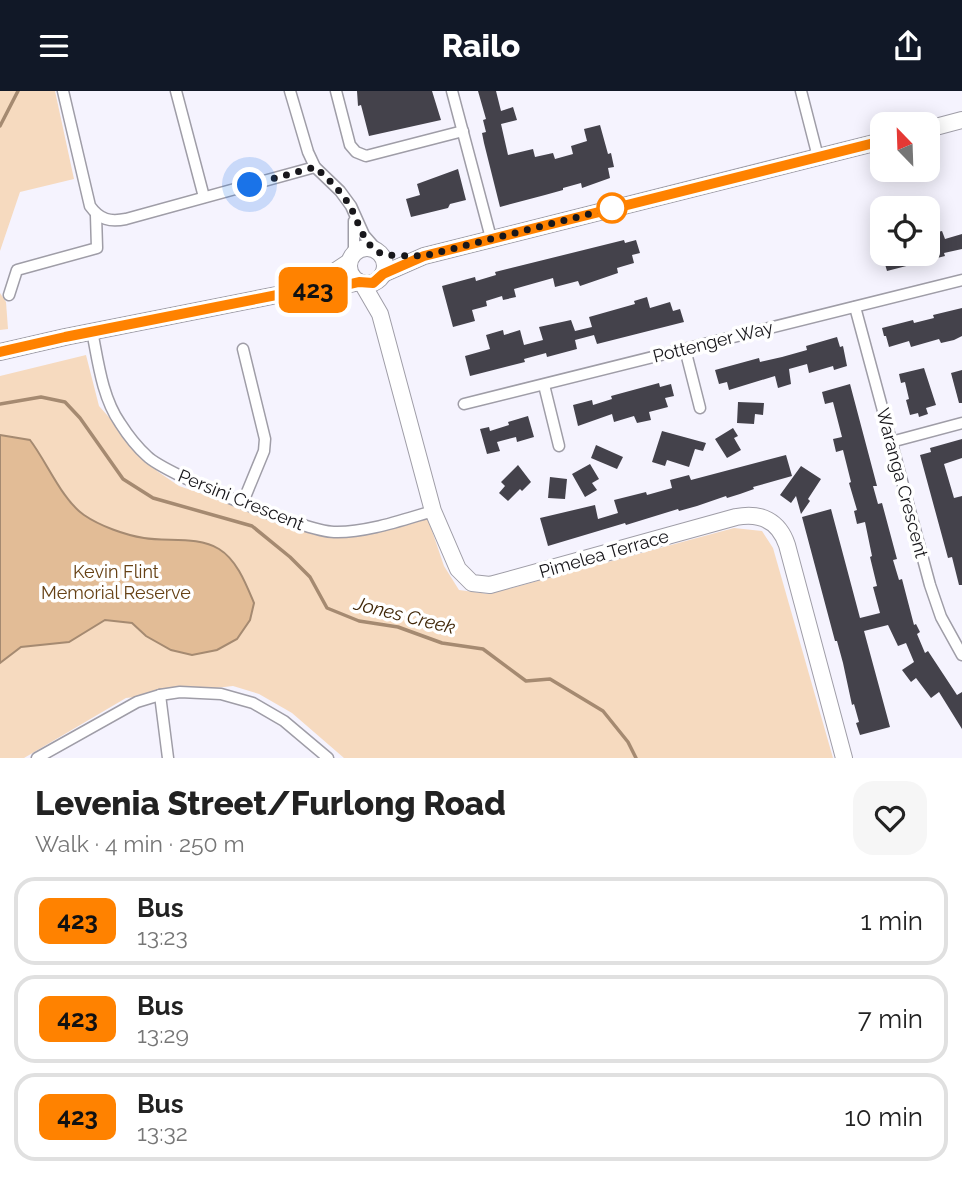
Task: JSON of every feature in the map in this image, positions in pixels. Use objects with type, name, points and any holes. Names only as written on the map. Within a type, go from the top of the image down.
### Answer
[{"type":"main road","points":[[940,126],[962,120]]},
{"type":"main road","points":[[0,352],[297,291],[373,283],[424,256],[870,144]]},
{"type":"main road","points":[[297,291],[325,278],[363,248],[424,256]]},
{"type":"main road","points":[[380,252],[385,261],[382,276]]},
{"type":"main road","points":[[351,258],[351,274],[360,283]]},
{"type":"main road","name":"Pimelea Terrace","points":[[380,314],[382,276]]},
{"type":"main road","name":"Pimelea Terrace","points":[[360,283],[380,314],[433,511],[458,569],[472,583],[490,585],[736,517],[755,515],[771,521],[781,531],[788,545],[844,758]]},
{"type":"street","points":[[63,91],[90,206],[96,215],[108,221],[121,220],[315,167]]},
{"type":"street","points":[[176,91],[204,197]]},
{"type":"street","points":[[290,91],[315,167],[340,191],[351,206],[364,235],[380,252]]},
{"type":"street","points":[[336,91],[350,145],[356,152],[366,156],[463,131]]},
{"type":"street","points":[[452,91],[491,238]]},
{"type":"street","points":[[801,91],[818,157]]},
{"type":"street","points":[[351,206],[355,227],[351,258]]},
{"type":"street","points":[[9,295],[18,270],[97,248],[96,215]]},
{"type":"street","name":"Pottenger Way","points":[[464,404],[962,280]]},
{"type":"street","name":"Waranga Crescent","points":[[855,307],[930,585],[941,617],[962,655]]},
{"type":"street","name":"Persini Crescent","points":[[92,331],[99,366],[119,422],[147,457],[178,476],[330,532],[348,532],[433,511]]},
{"type":"street","points":[[243,349],[265,439],[264,451],[243,502]]},
{"type":"street","points":[[685,349],[701,408]]},
{"type":"street","points":[[544,384],[559,446]]},
{"type":"street","points":[[891,442],[962,423]]},
{"type":"street","points":[[37,758],[137,702],[180,692],[221,694],[253,703],[284,721],[328,758]]},
{"type":"street","points":[[160,695],[168,758]]},
{"type":"green space","points":[[0,91],[55,91],[74,179],[20,192],[0,251]]},
{"type":"green space","points":[[0,293],[6,302],[8,329],[0,330]]},
{"type":"green space","name":"Kevin Flint Memorial Reserve","points":[[86,355],[99,406],[157,471],[179,486],[329,537],[363,535],[428,519],[444,566],[459,590],[489,594],[734,528],[762,531],[773,548],[833,758],[344,758],[292,713],[259,694],[233,686],[126,698],[24,758],[0,758],[0,376]]},
{"type":"shaded area","points":[[0,435],[30,440],[69,500],[97,523],[144,538],[202,542],[219,549],[231,559],[254,603],[250,620],[237,639],[217,650],[192,655],[171,650],[146,636],[132,623],[105,620],[69,642],[21,647],[0,663]]},
{"type":"building","points":[[357,91],[432,91],[441,120],[369,136],[361,105],[358,106]]},
{"type":"building","points":[[478,91],[496,91],[501,111],[513,107],[517,120],[501,124],[508,155],[533,149],[535,157],[553,153],[555,159],[573,154],[571,146],[587,141],[584,129],[600,125],[614,167],[608,168],[610,178],[582,188],[581,183],[500,207],[482,133],[486,132],[483,120],[486,119]]},
{"type":"building","points":[[458,169],[466,200],[450,204],[448,208],[411,217],[406,199],[420,195],[417,184]]},
{"type":"building","points":[[940,232],[945,239],[962,234],[962,249],[944,253],[945,256],[940,257]]},
{"type":"building","points":[[624,240],[625,243],[636,240],[640,253],[632,255],[634,263],[617,268],[618,273],[580,286],[578,281],[555,287],[553,278],[514,289],[516,297],[503,300],[502,296],[486,301],[487,306],[472,310],[475,321],[453,327],[442,286],[475,277],[476,281],[496,275],[495,272]]},
{"type":"building","points":[[886,266],[906,266],[887,271]]},
{"type":"building","points":[[647,297],[650,308],[670,302],[673,311],[680,309],[684,322],[597,344],[594,335],[575,340],[577,349],[547,357],[546,353],[524,359],[525,362],[470,376],[465,356],[490,349],[486,335],[503,330],[504,335],[520,330],[524,345],[543,340],[539,327],[571,320],[575,331],[592,327],[589,317],[635,304],[634,301]]},
{"type":"building","points":[[962,308],[962,336],[954,340],[941,343],[939,339],[911,347],[909,341],[889,347],[884,336],[882,328],[934,318],[933,315]]},
{"type":"building","points":[[837,337],[840,347],[843,346],[847,366],[834,370],[833,366],[809,373],[807,364],[789,369],[791,384],[778,388],[775,376],[729,390],[727,382],[719,384],[715,370],[759,358],[760,362],[782,357],[807,350],[806,346]]},
{"type":"building","points":[[924,368],[936,405],[926,408],[928,414],[919,417],[918,413],[910,415],[905,382],[901,383],[899,374]]},
{"type":"building","points":[[962,370],[962,403],[959,403],[951,373]]},
{"type":"building","points":[[659,383],[660,387],[671,384],[674,396],[665,398],[668,407],[649,412],[651,420],[637,423],[634,416],[614,422],[612,414],[578,426],[573,405],[592,400],[593,405],[612,399],[611,396]]},
{"type":"building","points":[[850,384],[877,486],[873,486],[878,504],[882,503],[897,559],[893,560],[899,580],[902,579],[914,625],[916,624],[920,632],[917,634],[925,653],[928,651],[957,695],[962,692],[962,729],[939,692],[931,698],[916,678],[911,682],[902,670],[914,662],[906,643],[898,646],[888,625],[864,631],[890,727],[860,735],[856,723],[859,722],[854,704],[852,705],[802,517],[831,509],[860,618],[880,613],[873,587],[877,586],[865,522],[857,524],[854,511],[857,510],[843,450],[836,452],[833,439],[842,437],[833,402],[825,404],[822,392]]},
{"type":"building","points":[[738,402],[764,403],[763,415],[755,414],[754,424],[737,423]]},
{"type":"building","points":[[528,416],[534,437],[517,442],[516,437],[497,442],[500,451],[487,454],[480,429],[489,427],[490,431]]},
{"type":"building","points":[[733,428],[738,436],[734,438],[741,450],[727,458],[715,439]]},
{"type":"building","points":[[662,431],[706,443],[703,451],[695,449],[689,467],[667,460],[665,466],[652,462]]},
{"type":"building","points":[[962,439],[962,458],[944,464],[954,498],[962,496],[962,585],[959,585],[952,557],[948,558],[920,455],[931,452],[930,448]]},
{"type":"building","points":[[596,445],[623,457],[617,469],[591,458]]},
{"type":"building","points":[[786,455],[792,476],[727,498],[726,496],[626,525],[625,523],[548,546],[540,518],[595,505],[598,519],[618,513],[614,500],[672,488],[670,480],[689,475],[691,480]]},
{"type":"building","points":[[590,464],[599,479],[592,483],[597,490],[585,497],[572,474]]},
{"type":"building","points":[[518,465],[531,482],[508,501],[499,493],[505,486],[501,482]]},
{"type":"building","points":[[801,466],[821,479],[801,514],[796,496],[791,503],[780,495]]},
{"type":"building","points":[[550,477],[567,479],[565,499],[548,498]]},
{"type":"waterway","name":"Jones Creek","points":[[0,126],[18,91]]},
{"type":"waterway","name":"Jones Creek","points":[[0,404],[41,397],[65,402],[80,418],[123,479],[153,498],[252,526],[310,577],[327,608],[359,621],[398,627],[442,643],[483,649],[526,681],[550,679],[603,711],[628,742],[636,758]]},
{"type":"bus line","name":"423","points":[[0,352],[297,291],[333,288],[359,282],[373,283],[383,274],[424,256],[870,144]]},
{"type":"route","points":[[250,185],[315,167],[340,191],[351,206],[364,235],[379,251],[401,255],[424,256],[617,207],[612,208]]}]
